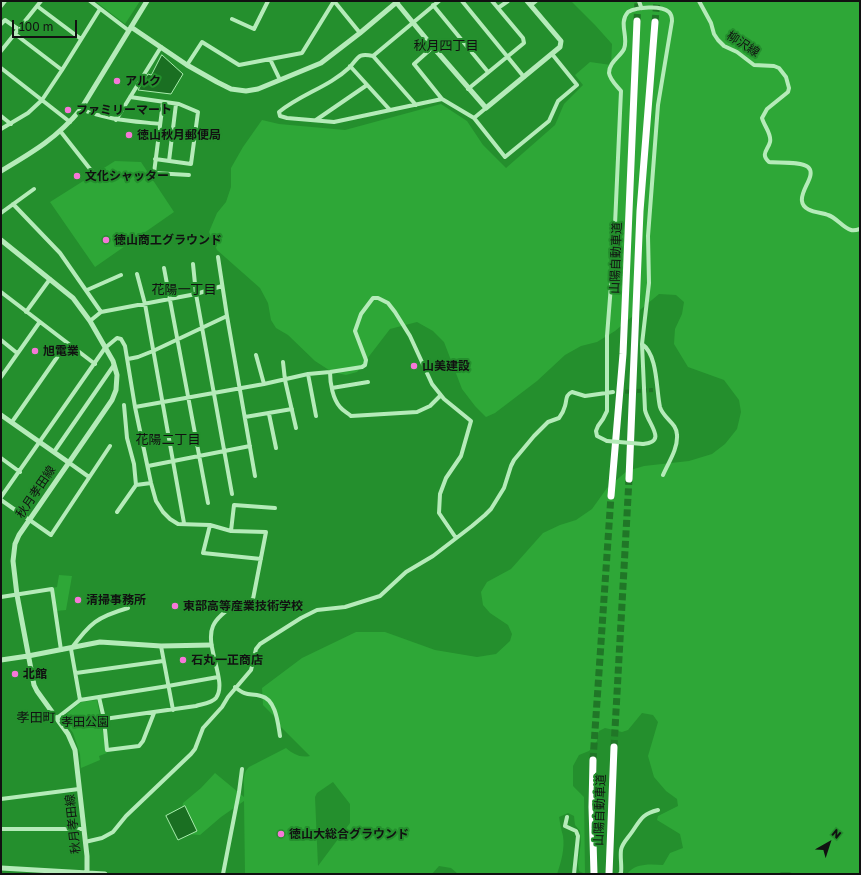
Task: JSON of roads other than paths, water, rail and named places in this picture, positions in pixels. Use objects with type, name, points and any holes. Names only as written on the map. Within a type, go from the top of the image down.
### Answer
[{"type":"highway","name":"山陽自動車道","points":[[611,496],[623,354],[636,21]]},
{"type":"highway","name":"山陽自動車道","points":[[629,479],[640,210],[655,22]]},
{"type":"highway","name":"山陽自動車道","points":[[609,874],[614,747]]},
{"type":"highway","name":"山陽自動車道","points":[[593,760],[592,807],[594,874]]},
{"type":"street","points":[[1,6],[5,1]]},
{"type":"street","points":[[2,49],[41,1]]},
{"type":"street","points":[[90,1],[130,29],[188,65],[231,89],[246,91],[280,80],[321,63],[360,33],[397,1],[433,47],[486,108]]},
{"type":"street","points":[[1,171],[47,143],[61,132],[70,122],[81,109],[147,1]]},
{"type":"street","points":[[232,20],[254,29],[268,1]]},
{"type":"street","points":[[188,65],[202,42],[239,65],[302,53],[334,1],[360,33]]},
{"type":"street","points":[[373,56],[439,1]]},
{"type":"street","points":[[462,1],[524,77]]},
{"type":"street","points":[[468,89],[524,43],[523,38],[492,1]]},
{"type":"street","points":[[498,8],[508,1]]},
{"type":"street","points":[[474,118],[560,47],[561,41],[529,3],[536,1]]},
{"type":"street","points":[[639,1],[641,7]]},
{"type":"street","name":"柳沢線","points":[[699,1],[711,23],[714,34],[724,46],[737,52],[754,65],[774,66],[779,68],[786,77],[789,88],[788,92],[767,109],[762,118],[770,135],[770,142],[765,151],[766,159],[769,162],[797,164],[810,168],[810,178],[802,193],[803,205],[814,212],[835,218],[850,230],[860,229]]},
{"type":"street","points":[[37,6],[81,39]]},
{"type":"street","points":[[433,6],[488,72]]},
{"type":"street","points":[[641,7],[664,9],[668,11],[672,21],[658,105],[648,236],[649,283],[642,344],[646,417],[655,431],[656,436],[654,441],[650,444],[607,442],[597,436],[596,431],[607,411],[607,336],[614,247],[621,91],[612,81],[609,70],[625,46],[623,24],[625,16],[632,10],[641,7]]},
{"type":"street","points":[[1,129],[28,113],[42,100],[100,9]]},
{"type":"street","points":[[1,24],[5,20],[18,29]]},
{"type":"street","points":[[15,34],[62,70]]},
{"type":"street","points":[[116,120],[161,47]]},
{"type":"street","points":[[433,47],[414,64],[442,99],[474,118],[505,157],[549,121],[558,101],[577,85],[552,54]]},
{"type":"street","points":[[416,105],[373,56],[366,55],[359,56],[334,80],[278,112],[280,116],[287,118],[334,122],[416,105],[442,99]]},
{"type":"street","points":[[270,59],[280,80]]},
{"type":"street","points":[[350,66],[390,110]]},
{"type":"street","points":[[1,68],[70,122]]},
{"type":"street","points":[[315,120],[367,85]]},
{"type":"street","points":[[130,97],[176,104],[198,112],[191,164],[155,159]]},
{"type":"street","points":[[163,102],[154,173],[189,175]]},
{"type":"street","points":[[169,161],[176,104]]},
{"type":"street","points":[[81,109],[99,116],[116,120],[160,124]]},
{"type":"street","points":[[1,116],[11,124]]},
{"type":"street","points":[[61,132],[94,174]]},
{"type":"street","points":[[1,213],[34,189]]},
{"type":"street","points":[[13,204],[60,253],[102,312]]},
{"type":"street","name":"秋月孝田線","points":[[1,240],[73,298],[90,321],[114,365],[117,375],[116,390],[112,400],[19,535],[13,553],[17,595],[28,656],[37,691],[68,734],[75,750],[84,829],[87,873]]},
{"type":"street","points":[[218,257],[255,476]]},
{"type":"street","points":[[193,264],[196,294],[232,494]]},
{"type":"street","points":[[164,268],[208,503]]},
{"type":"street","points":[[137,274],[145,304],[184,523]]},
{"type":"street","points":[[86,290],[121,275]]},
{"type":"street","points":[[26,312],[50,279]]},
{"type":"street","points":[[90,321],[102,312],[196,294],[222,286]]},
{"type":"street","points":[[1,292],[39,323],[95,364]]},
{"type":"street","points":[[135,407],[286,380],[308,374],[362,367],[365,365],[366,360],[356,337],[356,327],[368,304],[373,298],[378,298],[388,303],[403,324],[432,384],[440,396],[471,421],[461,456],[446,478],[440,494],[439,513],[456,538]]},
{"type":"street","points":[[128,359],[153,351],[227,316]]},
{"type":"street","points":[[1,376],[39,323]]},
{"type":"street","points":[[1,497],[20,472],[105,348],[117,338],[122,339],[125,346],[135,407],[151,483],[156,501],[163,512],[178,524],[184,523],[210,526],[231,531],[266,532],[253,599],[233,606],[222,615],[213,626],[211,645],[219,689],[216,698],[211,702],[196,706],[104,719]]},
{"type":"street","points":[[1,340],[18,353]]},
{"type":"street","points":[[12,422],[67,343]]},
{"type":"street","points":[[642,344],[647,347],[652,356],[661,409],[674,424],[677,436],[673,452],[663,475]]},
{"type":"street","points":[[256,355],[264,384]]},
{"type":"street","points":[[283,362],[296,428]]},
{"type":"street","points":[[54,452],[114,365]]},
{"type":"street","points":[[330,372],[332,388],[336,401],[340,408],[351,416],[418,412],[430,406],[440,396]]},
{"type":"street","points":[[308,374],[316,416]]},
{"type":"street","points":[[332,388],[368,382]]},
{"type":"street","points":[[85,842],[102,838],[114,832],[126,816],[191,754],[195,749],[203,728],[222,707],[235,687],[251,670],[256,650],[260,644],[301,618],[317,610],[345,607],[368,599],[377,598],[406,572],[432,556],[472,526],[491,509],[506,484],[514,460],[548,422],[559,418],[569,393],[572,392],[585,396],[607,394],[612,392]]},
{"type":"street","points":[[117,512],[136,485],[134,464],[127,438],[124,405]]},
{"type":"street","points":[[244,417],[292,409]]},
{"type":"street","points":[[269,414],[276,448]]},
{"type":"street","points":[[1,415],[89,477]]},
{"type":"street","points":[[1,500],[51,535],[110,446]]},
{"type":"street","points":[[148,466],[250,446]]},
{"type":"street","points":[[1,458],[20,472]]},
{"type":"street","points":[[136,485],[151,483]]},
{"type":"street","points":[[231,531],[234,505],[275,508]]},
{"type":"street","points":[[210,526],[203,553],[261,559]]},
{"type":"street","points":[[1,597],[52,589],[61,650]]},
{"type":"street","points":[[71,648],[96,620],[128,608]]},
{"type":"street","points":[[1,660],[100,642],[161,646],[211,645]]},
{"type":"street","points":[[161,646],[173,710]]},
{"type":"street","points":[[71,648],[80,700]]},
{"type":"street","points":[[76,673],[163,661]]},
{"type":"street","points":[[57,718],[80,700],[218,677]]},
{"type":"street","points":[[235,687],[242,693],[262,696],[269,700],[276,712],[280,736]]},
{"type":"street","points":[[100,697],[107,750],[139,746],[144,740],[154,713]]},
{"type":"street","points":[[223,874],[242,769]]},
{"type":"street","points":[[1,799],[79,789]]},
{"type":"street","points":[[620,874],[622,868],[620,852],[624,842],[641,819],[651,812],[658,810]]},
{"type":"street","points":[[568,817],[566,826],[576,831],[578,836],[574,874]]},
{"type":"street","points":[[1,829],[84,829]]},
{"type":"street","points":[[5,870],[105,874]]},
{"type":"tunnel","points":[[637,21],[638,1]]},
{"type":"tunnel","points":[[655,22],[657,1]]},
{"type":"tunnel","points":[[619,392],[655,390]]},
{"type":"tunnel","points":[[614,747],[629,479]]},
{"type":"tunnel","points":[[593,760],[611,496]]},
{"type":"place","name":"アルク","points":[[117,81]]},
{"type":"place","name":"ファミリーマート","points":[[68,110]]},
{"type":"place","name":"徳山秋月郵便局","points":[[129,135]]},
{"type":"place","name":"文化シャッター","points":[[77,176]]},
{"type":"place","name":"徳山商工グラウンド","points":[[106,240]]},
{"type":"place","name":"旭電業","points":[[35,351]]},
{"type":"place","name":"山美建設","points":[[414,366]]},
{"type":"place","name":"清掃事務所","points":[[78,600]]},
{"type":"place","name":"東部高等産業技術学校","points":[[175,606]]},
{"type":"place","name":"石丸一正商店","points":[[183,660]]},
{"type":"place","name":"北館","points":[[15,674]]},
{"type":"place","name":"徳山大総合グラウンド","points":[[281,834]]},
{"type":"district","name":"秋月四丁目","points":[[446,46]]},
{"type":"district","name":"花陽一丁目","points":[[184,290]]},
{"type":"district","name":"花陽二丁目","points":[[168,440]]},
{"type":"district","name":"孝田町","points":[[36,718]]},
{"type":"park label","name":"孝田公園","points":[[85,722]]}]
